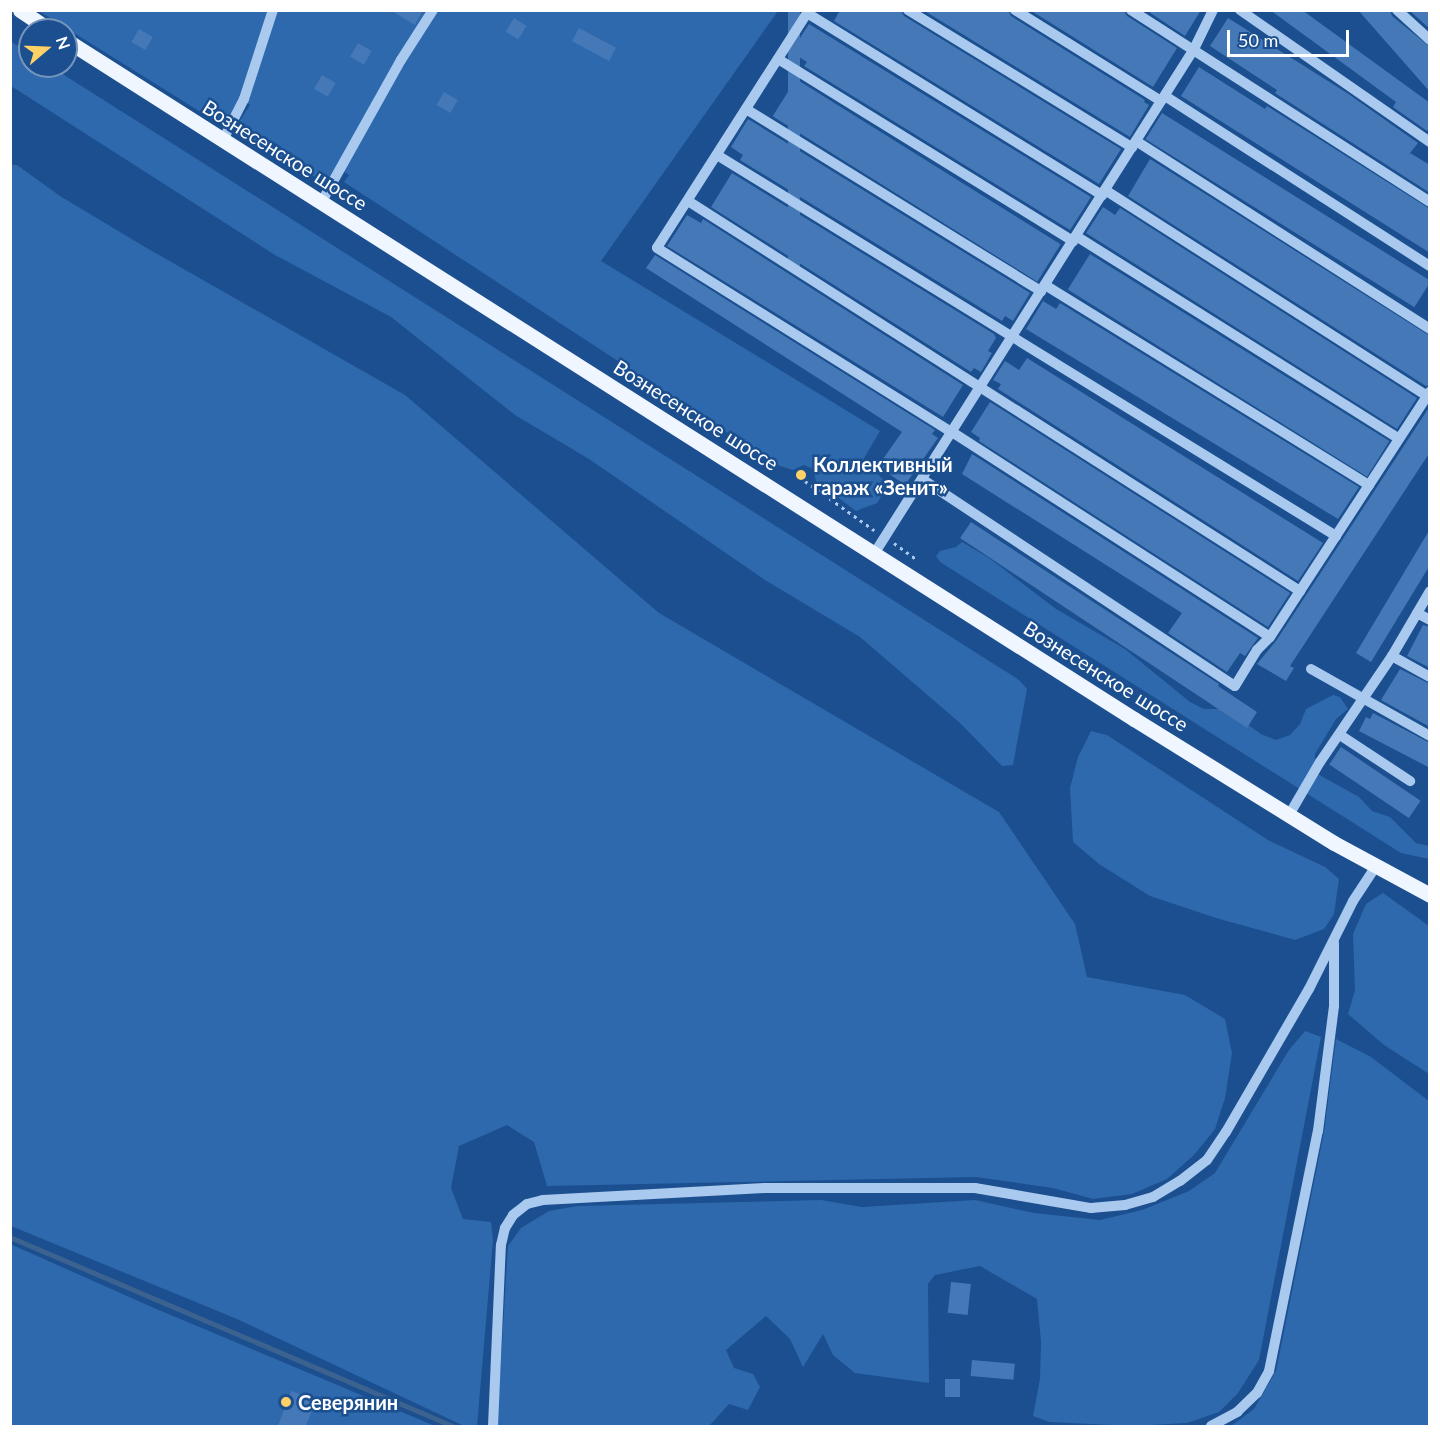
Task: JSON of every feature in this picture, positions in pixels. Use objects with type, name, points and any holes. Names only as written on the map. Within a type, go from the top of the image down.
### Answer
[{"type":"main road","name":"Вознесенское шоссе","points":[[78,48],[1289,815],[1376,866],[1428,891]]},
{"type":"lane","points":[[223,140],[244,99],[273,10]]},
{"type":"lane","points":[[321,202],[401,60],[433,10]]},
{"type":"lane","points":[[908,10],[1134,144],[1430,329]]},
{"type":"lane","points":[[1015,10],[1163,98],[1430,266]]},
{"type":"lane","points":[[1131,10],[1430,202]]},
{"type":"lane","points":[[874,554],[1194,49],[1213,10]]},
{"type":"lane","points":[[1240,10],[1430,141]]},
{"type":"lane","points":[[1396,10],[1430,40]]},
{"type":"lane","points":[[922,479],[1235,686],[1257,650],[1270,637],[1428,394],[1104,192],[808,12],[657,249],[952,432],[1270,637]]},
{"type":"lane","points":[[778,59],[1399,439]]},
{"type":"lane","points":[[746,109],[1369,485]]},
{"type":"lane","points":[[717,154],[1336,536]]},
{"type":"lane","points":[[688,201],[1300,591]]},
{"type":"lane","points":[[1289,815],[1392,656],[1430,591]]},
{"type":"lane","points":[[1417,613],[1430,620]]},
{"type":"lane","points":[[1392,656],[1430,677]]},
{"type":"lane","points":[[1311,669],[1430,736]]},
{"type":"lane","points":[[1340,735],[1410,781]]},
{"type":"lane","points":[[493,1426],[501,1245],[513,1215],[527,1204],[543,1200],[765,1188],[975,1188],[1091,1208],[1125,1205],[1153,1197],[1207,1160],[1310,989],[1353,901],[1376,866]]},
{"type":"lane","points":[[1211,1426],[1237,1412],[1250,1400],[1257,1393],[1269,1371],[1318,1131],[1334,1006],[1334,940]]},
{"type":"path","points":[[805,481],[915,558]]},
{"type":"shaded area","points":[[39,11],[778,11],[601,261],[880,431],[863,460],[889,485],[877,503],[856,511],[816,481],[813,469],[804,465],[793,470],[777,465],[344,182],[349,175],[337,167],[330,178],[322,181],[243,136],[238,129],[239,122],[250,105],[240,99],[223,126],[78,35],[78,18],[50,18]]},
{"type":"shaded area","points":[[10,41],[18,46],[18,78],[69,78],[1019,680],[1027,689],[1013,765],[1002,766],[960,723],[860,637],[765,580],[589,459],[515,415],[391,317],[275,255],[11,86]]},
{"type":"shaded area","points":[[11,165],[17,165],[60,196],[145,247],[405,395],[659,613],[999,812],[1075,924],[1087,977],[1185,995],[1225,1019],[1232,1053],[1225,1098],[1215,1129],[1194,1155],[1167,1179],[1132,1194],[1093,1199],[1053,1188],[976,1177],[547,1186],[534,1142],[507,1125],[459,1146],[451,1188],[463,1219],[491,1222],[493,1240],[477,1426],[464,1426],[237,1319],[11,1226]]},
{"type":"shaded area","points":[[962,542],[989,558],[1056,609],[1125,649],[1190,702],[1204,709],[1220,709],[1234,715],[1261,734],[1276,740],[1290,735],[1300,724],[1306,709],[1333,695],[1340,697],[1348,709],[1336,719],[1315,754],[1314,772],[1359,797],[1372,811],[1390,817],[1416,843],[1429,846],[1429,859],[1401,853],[940,562],[936,556],[940,551],[956,547]]},
{"type":"shaded area","points":[[1091,731],[1107,735],[1268,840],[1325,867],[1339,879],[1334,914],[1324,929],[1295,940],[1216,918],[1150,896],[1099,864],[1073,842],[1070,788],[1078,757]]},
{"type":"shaded area","points":[[1383,893],[1429,926],[1429,1074],[1384,1045],[1348,1014],[1355,990],[1353,934],[1366,904]]},
{"type":"shaded area","points":[[1305,1031],[1321,1037],[1259,1360],[1238,1393],[1219,1412],[1187,1423],[1133,1426],[1049,1422],[1033,1416],[1040,1379],[1041,1342],[1037,1299],[980,1266],[935,1275],[928,1284],[929,1383],[855,1373],[833,1355],[823,1334],[803,1367],[790,1339],[766,1316],[726,1350],[734,1368],[753,1374],[760,1387],[748,1410],[729,1404],[709,1426],[497,1426],[508,1246],[521,1228],[549,1211],[577,1206],[821,1200],[862,1207],[975,1200],[1034,1213],[1100,1220],[1142,1210],[1189,1191],[1215,1173],[1289,1050]]},
{"type":"shaded area","points":[[1336,1039],[1371,1057],[1429,1101],[1429,1426],[1231,1426],[1254,1409],[1276,1371],[1324,1132]]},
{"type":"shaded area","points":[[10,1244],[154,1308],[435,1426],[11,1426]]},
{"type":"building","points":[[390,10],[423,10],[415,25]]},
{"type":"building","points":[[788,10],[800,10],[800,266],[788,266]]},
{"type":"building","points":[[840,10],[901,10],[904,16],[1121,149],[1099,184],[834,21]]},
{"type":"building","points":[[923,10],[1008,10],[1011,16],[1145,100],[1144,102],[1149,105],[1130,137]]},
{"type":"building","points":[[1030,10],[1124,10],[1127,16],[1177,48],[1153,87]]},
{"type":"building","points":[[1146,10],[1201,10],[1185,36]]},
{"type":"building","points":[[1270,10],[1302,10],[1430,103],[1430,127],[1427,131],[1393,107],[1396,102]]},
{"type":"building","points":[[1358,10],[1390,10],[1392,16],[1430,47],[1430,92]]},
{"type":"building","points":[[1409,10],[1430,10],[1430,29]]},
{"type":"building","points":[[514,18],[527,26],[518,40],[506,32]]},
{"type":"building","points":[[1228,18],[1347,93],[1418,143],[1410,153],[1430,165],[1430,193],[1275,93],[1277,90],[1210,46]]},
{"type":"building","points":[[809,24],[1091,197],[1070,230],[804,66],[807,62],[791,52]]},
{"type":"building","points":[[579,28],[616,48],[609,61],[572,41]]},
{"type":"building","points":[[139,29],[153,37],[145,50],[132,42]]},
{"type":"building","points":[[358,43],[372,51],[364,65],[350,57]]},
{"type":"building","points":[[1199,67],[1265,109],[1267,106],[1430,209],[1430,253],[1181,96]]},
{"type":"building","points":[[322,75],[336,83],[328,97],[314,89]]},
{"type":"building","points":[[796,79],[1061,244],[1037,282],[773,116]]},
{"type":"building","points":[[444,92],[458,100],[450,113],[436,105]]},
{"type":"building","points":[[1162,113],[1430,280],[1414,307],[1146,139]]},
{"type":"building","points":[[748,119],[1030,293],[1013,321],[1005,316],[1002,321],[740,160],[743,155],[731,147]]},
{"type":"building","points":[[1150,159],[1430,336],[1430,385],[1426,386],[1128,196]]},
{"type":"building","points":[[732,173],[994,334],[996,338],[988,351],[992,353],[981,372],[974,368],[971,372],[711,207]]},
{"type":"building","points":[[1103,207],[1115,215],[1120,208],[1417,398],[1397,429],[1086,233]]},
{"type":"building","points":[[687,215],[701,223],[703,219],[963,385],[943,417],[667,246]]},
{"type":"building","points":[[1090,254],[1389,441],[1367,477],[1068,290]]},
{"type":"building","points":[[655,255],[935,430],[932,434],[938,438],[905,485],[878,466],[902,432],[646,268]]},
{"type":"building","points":[[1043,301],[1056,309],[1060,303],[1359,487],[1338,519],[1026,329]]},
{"type":"building","points":[[1027,358],[1323,543],[1298,581],[998,389],[1001,384],[993,380],[1005,361],[1019,370]]},
{"type":"building","points":[[990,402],[1290,593],[1268,627],[979,441],[980,438],[971,432]]},
{"type":"building","points":[[1430,406],[1430,452],[1290,666],[1294,668],[1286,681],[1257,664],[1276,641]]},
{"type":"building","points":[[972,454],[1258,638],[1245,656],[1240,653],[1227,672],[1168,633],[1182,613],[962,474]]},
{"type":"building","points":[[971,522],[1219,684],[1218,686],[1257,712],[1247,728],[960,538]]},
{"type":"building","points":[[1430,529],[1430,565],[1371,662],[1356,653]]},
{"type":"building","points":[[1423,625],[1430,627],[1430,668],[1407,656]]},
{"type":"building","points":[[1400,669],[1430,684],[1430,727],[1381,700]]},
{"type":"building","points":[[1373,713],[1430,743],[1430,768],[1359,731],[1366,717],[1370,719]]},
{"type":"building","points":[[1341,747],[1421,801],[1409,818],[1329,764]]},
{"type":"building","points":[[951,1282],[971,1284],[968,1315],[948,1313]]},
{"type":"building","points":[[972,1360],[1015,1364],[1013,1380],[971,1376]]},
{"type":"building","points":[[945,1379],[960,1379],[960,1397],[945,1397]]},
{"type":"building","points":[[291,1391],[316,1400],[306,1426],[278,1426]]},
{"type":"waterway","points":[[10,1237],[454,1426]]},
{"type":"place","name":"Коллективный гараж «Зенит»","points":[[801,475]]},
{"type":"place","name":"Северянин","points":[[286,1402]]}]
